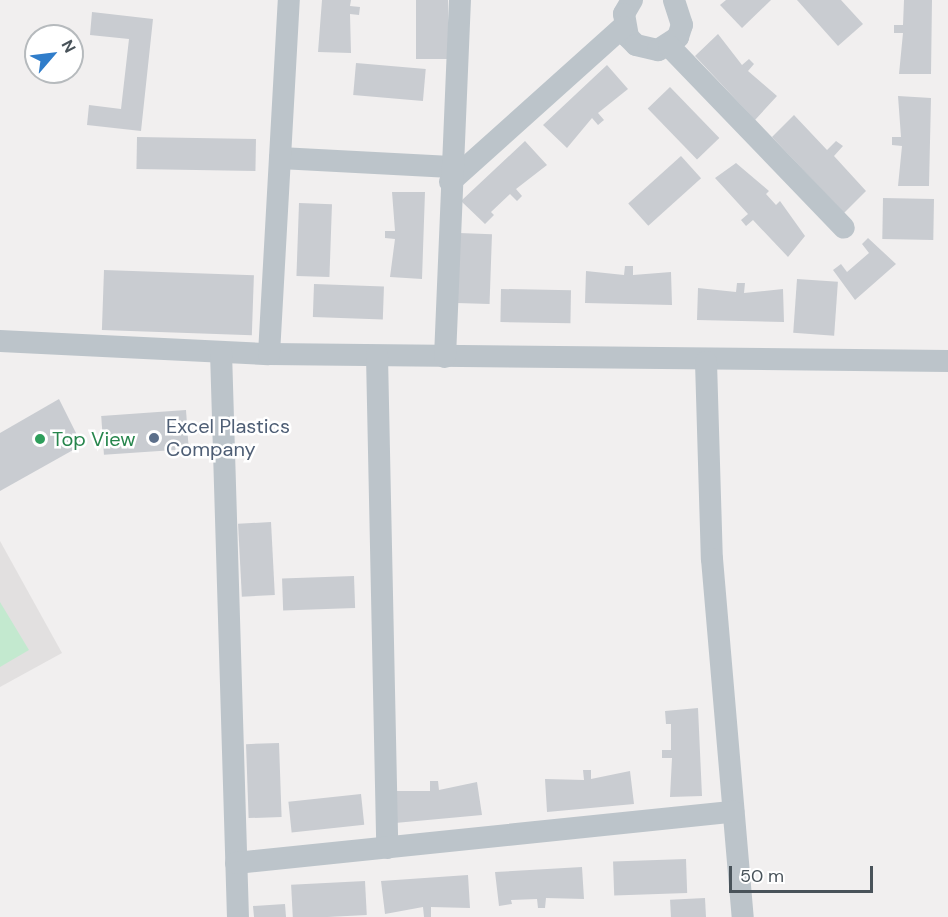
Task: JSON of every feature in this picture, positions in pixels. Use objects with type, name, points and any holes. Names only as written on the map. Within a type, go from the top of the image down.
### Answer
[{"type":"street","points":[[269,354],[289,0]]},
{"type":"street","points":[[445,357],[460,0]]},
{"type":"street","points":[[280,158],[451,175],[623,27],[632,0]]},
{"type":"street","points":[[623,27],[636,45],[646,50],[669,46],[682,25],[676,0]]},
{"type":"street","points":[[669,46],[844,228]]},
{"type":"street","points":[[0,341],[269,354],[706,362],[948,361]]},
{"type":"street","points":[[221,352],[238,917]]},
{"type":"street","points":[[377,356],[387,848]]},
{"type":"street","points":[[706,362],[712,559],[743,917]]},
{"type":"street","points":[[236,863],[733,812]]},
{"type":"shaded area","points":[[0,541],[62,653],[0,687]]},
{"type":"green space","points":[[0,602],[29,650],[0,667]]},
{"type":"building","points":[[322,0],[351,0],[350,6],[360,7],[359,15],[350,14],[351,53],[318,52]]},
{"type":"building","points":[[416,0],[448,0],[448,59],[416,59]]},
{"type":"building","points":[[726,0],[771,0],[742,28],[720,5]]},
{"type":"building","points":[[797,0],[841,0],[863,24],[838,46]]},
{"type":"building","points":[[904,0],[932,0],[931,74],[899,74],[903,33],[894,33],[894,25],[903,25]]},
{"type":"building","points":[[92,12],[153,19],[141,131],[87,125],[89,105],[121,109],[129,39],[90,35]]},
{"type":"building","points":[[718,34],[742,65],[749,59],[754,64],[748,71],[777,96],[755,120],[695,56]]},
{"type":"building","points":[[356,63],[426,69],[423,101],[353,95]]},
{"type":"building","points":[[607,65],[628,89],[598,113],[604,120],[598,125],[592,118],[567,148],[543,125]]},
{"type":"building","points":[[670,87],[719,138],[697,160],[648,109]]},
{"type":"building","points":[[898,96],[931,98],[929,186],[898,186],[902,146],[892,145],[892,137],[901,137]]},
{"type":"building","points":[[794,115],[827,150],[836,141],[843,146],[834,156],[866,191],[844,213],[772,137]]},
{"type":"building","points":[[137,137],[256,139],[255,171],[136,169]]},
{"type":"building","points":[[525,141],[547,165],[516,189],[522,196],[517,201],[510,194],[491,212],[494,215],[485,224],[461,201]]},
{"type":"building","points":[[681,156],[701,178],[648,226],[628,204]]},
{"type":"building","points":[[736,163],[769,191],[766,194],[776,205],[780,201],[805,236],[788,257],[753,220],[746,226],[741,220],[748,214],[715,178]]},
{"type":"building","points":[[392,192],[425,192],[422,279],[390,277],[395,239],[385,238],[385,231],[395,231]]},
{"type":"building","points":[[883,198],[934,199],[933,240],[882,239]]},
{"type":"building","points":[[299,203],[332,204],[329,277],[296,276]]},
{"type":"building","points":[[459,233],[492,234],[490,304],[457,303]]},
{"type":"building","points":[[868,238],[896,264],[855,300],[833,270],[841,264],[847,272],[869,253],[862,244]]},
{"type":"building","points":[[625,266],[633,266],[633,275],[671,272],[672,305],[585,303],[586,271],[624,275]]},
{"type":"building","points":[[104,270],[254,275],[252,335],[102,330]]},
{"type":"building","points":[[797,279],[838,282],[834,336],[793,333]]},
{"type":"building","points":[[737,283],[745,283],[744,293],[783,289],[784,322],[697,320],[698,288],[736,292]]},
{"type":"building","points":[[314,284],[384,286],[383,319],[313,317]]},
{"type":"building","points":[[501,289],[571,290],[570,323],[500,322]]},
{"type":"building","name":"Top View","points":[[59,399],[82,445],[0,491],[0,433]]},
{"type":"building","points":[[186,410],[189,449],[104,455],[101,416]]},
{"type":"building","points":[[271,522],[275,595],[242,597],[238,524]]},
{"type":"building","points":[[354,576],[355,608],[283,610],[282,579]]},
{"type":"building","points":[[698,708],[702,796],[670,797],[672,758],[662,758],[662,750],[671,750],[671,724],[666,724],[665,711]]},
{"type":"building","points":[[279,743],[282,817],[249,818],[246,744]]},
{"type":"building","points":[[583,770],[591,770],[591,779],[630,771],[634,804],[547,812],[545,779],[584,780]]},
{"type":"building","points":[[430,781],[438,781],[439,790],[477,782],[482,815],[395,823],[392,791],[430,791]]},
{"type":"building","points":[[361,794],[364,825],[292,832],[288,802]]},
{"type":"building","points":[[686,859],[687,893],[614,896],[613,862]]},
{"type":"building","points":[[582,867],[584,899],[546,898],[545,908],[538,908],[537,899],[511,900],[512,904],[499,906],[495,872]]},
{"type":"building","points":[[468,875],[470,908],[431,907],[431,917],[424,917],[423,907],[385,914],[381,881]]},
{"type":"building","points":[[365,881],[367,915],[293,917],[291,885]]},
{"type":"building","points":[[705,898],[706,917],[671,917],[670,900]]},
{"type":"building","points":[[285,904],[286,917],[254,917],[253,906]]},
{"type":"place","name":"Excel Plastics Company","points":[[154,438]]},
{"type":"place","name":"Top View","points":[[40,439]]}]
